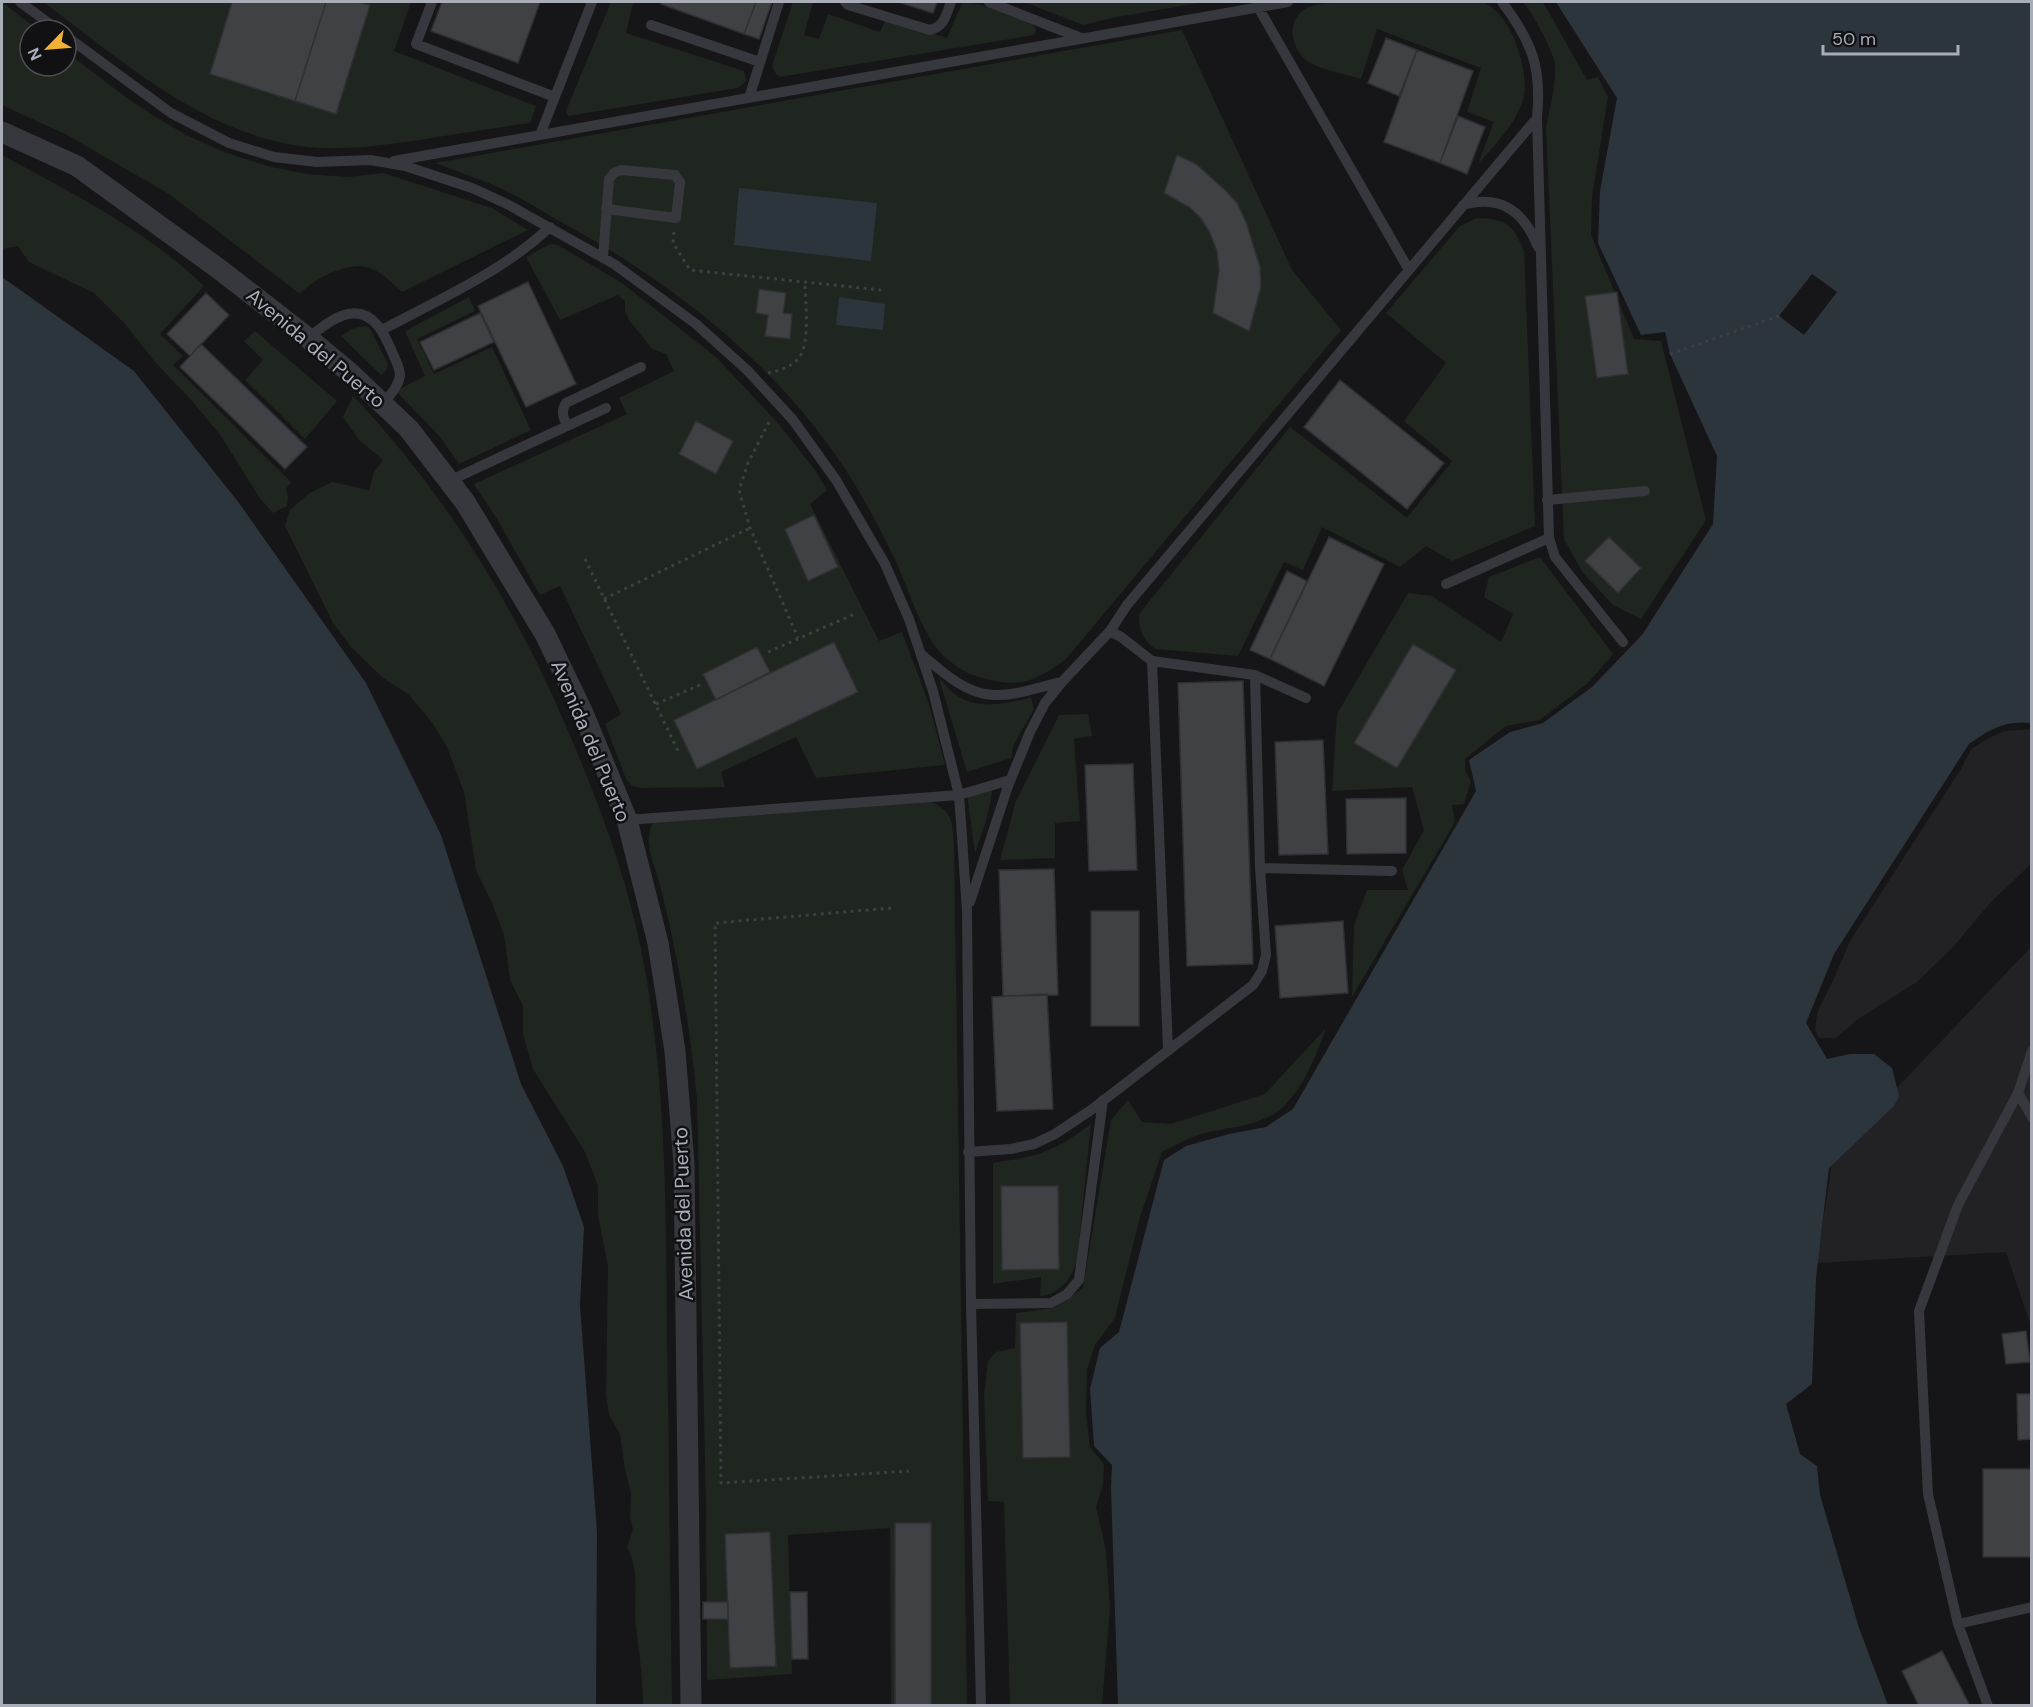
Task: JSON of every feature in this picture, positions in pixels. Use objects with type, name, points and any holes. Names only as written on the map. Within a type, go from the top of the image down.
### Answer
[{"type":"street","name":"Avenida del Puerto","points":[[2,132],[77,166],[219,269],[308,338],[409,429],[465,502],[545,634],[583,713],[627,820],[658,943],[675,1051],[684,1164],[691,1706]]},
{"type":"lane","points":[[20,2],[42,18]]},
{"type":"lane","points":[[432,2],[416,44],[555,97]]},
{"type":"lane","points":[[540,135],[592,2]]},
{"type":"lane","points":[[749,98],[779,2]]},
{"type":"lane","points":[[845,2],[848,5],[930,30],[938,28],[944,22],[951,2]]},
{"type":"lane","points":[[989,2],[1082,38]]},
{"type":"lane","points":[[388,162],[1288,2]]},
{"type":"lane","points":[[1502,2],[1530,43],[1537,70],[1549,538],[1555,557],[1623,642]]},
{"type":"lane","points":[[1258,7],[1408,270]]},
{"type":"lane","points":[[651,25],[760,62]]},
{"type":"lane","points":[[78,45],[171,113],[229,143],[274,157],[317,162],[370,160],[388,162],[472,188],[550,227],[644,284],[696,324],[748,371],[793,420],[836,480],[885,564],[921,653],[959,795],[967,911],[968,1152],[981,1706]]},
{"type":"lane","points":[[967,911],[1010,780],[1040,712],[1062,682],[1110,631],[1127,605],[1537,118]]},
{"type":"lane","points":[[603,258],[606,209],[609,179],[614,173],[621,170],[675,175],[680,182],[676,218],[606,209]]},
{"type":"lane","points":[[1463,206],[1479,201],[1506,206],[1527,224],[1541,253]]},
{"type":"lane","points":[[382,330],[500,267],[528,248],[550,227]]},
{"type":"lane","points":[[308,338],[334,319],[350,313],[368,316],[382,330],[400,369],[395,389],[383,404]]},
{"type":"lane","points":[[567,426],[562,414],[562,409],[566,404],[641,367]]},
{"type":"lane","points":[[449,481],[606,408]]},
{"type":"lane","points":[[1547,500],[1645,491]]},
{"type":"lane","points":[[1446,584],[1549,538]]},
{"type":"lane","points":[[1110,631],[1152,661],[1255,675],[1306,698]]},
{"type":"lane","points":[[921,653],[946,675],[970,688],[991,695],[1017,693],[1062,682]]},
{"type":"lane","points":[[1152,661],[1168,1049]]},
{"type":"lane","points":[[968,1152],[1011,1149],[1034,1144],[1055,1134],[1254,985],[1262,972],[1266,955],[1260,868],[1255,675]]},
{"type":"lane","points":[[627,820],[959,795],[1010,780]]},
{"type":"lane","points":[[1260,868],[1392,871]]},
{"type":"lane","points":[[1988,1706],[1958,1624],[1928,1494],[1919,1311],[1958,1205],[2018,1094],[2031,1051]]},
{"type":"lane","points":[[2018,1094],[2031,1117]]},
{"type":"lane","points":[[971,1304],[1051,1303],[1067,1294],[1079,1280],[1103,1100]]},
{"type":"lane","points":[[1958,1624],[2031,1606]]},
{"type":"path","points":[[676,218],[673,243],[690,270],[880,290]]},
{"type":"path","points":[[767,374],[783,370],[798,359],[806,342],[806,283]]},
{"type":"path","points":[[1670,354],[1779,316]]},
{"type":"path","points":[[769,422],[748,463],[740,490],[750,528],[798,638]]},
{"type":"path","points":[[604,599],[750,528]]},
{"type":"path","points":[[585,559],[680,754]]},
{"type":"path","points":[[768,652],[857,612]]},
{"type":"path","points":[[656,704],[700,685]]},
{"type":"path","points":[[891,908],[715,923],[721,1484],[909,1471]]},
{"type":"shaded area","points":[[1475,1],[1491,7],[1501,16],[1521,59],[1525,89],[1523,100],[1510,126],[1478,164],[1494,122],[1467,112],[1481,68],[1377,29],[1361,79],[1317,66],[1302,56],[1293,38],[1296,18],[1310,7],[1342,2]]},
{"type":"shaded area","points":[[2,2],[23,18],[18,18],[18,78],[78,78],[78,61],[154,116],[186,135],[224,152],[267,166],[307,174],[348,177],[383,173],[492,208],[528,230],[402,292],[376,271],[354,267],[323,277],[300,294],[169,194],[67,135],[2,105]]},
{"type":"shaded area","points":[[43,2],[411,2],[394,51],[536,106],[530,123],[379,145],[347,148],[299,146],[263,138],[195,109],[132,69],[78,28],[78,18],[64,18]]},
{"type":"shaded area","points":[[611,2],[633,3],[626,33],[744,71],[746,81],[738,88],[568,116],[566,111]]},
{"type":"shaded area","points":[[793,2],[813,2],[804,35],[819,39],[828,14],[880,32],[886,19],[947,38],[962,3],[978,4],[998,10],[1033,25],[1036,29],[1034,35],[780,77],[772,66]]},
{"type":"shaded area","points":[[1024,2],[1204,2],[1083,25]]},
{"type":"shaded area","points":[[1523,2],[1543,2],[1587,80],[1598,77],[1608,97],[1592,197],[1591,235],[1634,339],[1661,341],[1706,520],[1641,619],[1613,605],[1583,573],[1564,539],[1546,127],[1554,89],[1555,65],[1542,32]]},
{"type":"shaded area","points":[[1556,2],[2031,2],[2031,723],[2005,724],[1969,744],[1834,954],[1806,1023],[1827,1059],[1850,1054],[1874,1054],[1892,1068],[1899,1096],[1894,1106],[1829,1168],[1816,1278],[1812,1384],[1786,1404],[1800,1454],[1817,1466],[1820,1495],[1859,1628],[1888,1705],[1118,1705],[1112,1465],[1094,1446],[1090,1389],[1100,1348],[1119,1332],[1164,1160],[1186,1146],[1266,1127],[1293,1109],[1476,791],[1469,760],[1510,732],[1543,723],[1592,687],[1642,635],[1713,524],[1717,456],[1670,354],[1665,332],[1641,335],[1598,243],[1600,191],[1617,98]]},
{"type":"shaded area","points":[[1182,30],[1292,270],[1341,330],[1066,659],[1036,678],[1017,683],[995,681],[969,674],[951,662],[938,649],[924,627],[878,525],[829,446],[798,406],[727,336],[647,274],[605,247],[506,191],[435,163]]},
{"type":"shaded area","points":[[2,155],[81,198],[133,230],[158,247],[204,286],[160,334],[183,356],[173,365],[291,482],[286,489],[287,506],[273,513],[259,497],[221,436],[155,362],[125,324],[94,293],[29,262],[18,246],[2,249]]},
{"type":"shaded area","points":[[739,188],[877,203],[871,261],[734,245]]},
{"type":"shaded area","points":[[1477,218],[1495,220],[1507,225],[1516,235],[1524,251],[1535,526],[1452,561],[1426,546],[1400,567],[1322,527],[1303,570],[1284,562],[1238,656],[1155,649],[1142,633],[1139,614],[1290,427],[1407,518],[1452,461],[1404,421],[1446,363],[1386,313],[1460,226]]},
{"type":"shaded area","points":[[550,244],[558,245],[622,283],[716,357],[778,423],[815,470],[827,490],[810,504],[879,641],[902,632],[929,704],[945,765],[816,778],[796,737],[721,772],[725,787],[640,788],[631,785],[626,779],[605,724],[621,714],[560,586],[540,595],[497,519],[474,484],[627,414],[619,398],[674,371],[666,354],[652,349],[629,320],[625,311],[625,301],[618,295],[560,320],[526,257]]},
{"type":"shaded area","points":[[2,277],[134,371],[239,503],[366,683],[441,835],[521,1084],[563,1166],[584,1227],[580,1305],[597,1532],[596,1705],[2,1705]]},
{"type":"shaded area","points":[[469,297],[475,311],[417,339],[434,374],[492,347],[531,430],[459,464],[440,437],[396,391],[425,376],[405,331]]},
{"type":"shaded area","points":[[839,297],[885,304],[883,330],[836,325]]},
{"type":"shaded area","points":[[369,327],[388,364],[386,371],[381,375],[341,336],[352,329]]},
{"type":"shaded area","points":[[255,331],[337,401],[305,439],[245,380],[263,360],[244,341]]},
{"type":"shaded area","points":[[353,396],[408,459],[435,495],[485,568],[507,606],[566,725],[614,850],[631,907],[649,994],[662,1119],[666,1245],[672,1705],[643,1705],[635,1616],[635,1575],[627,1548],[633,1529],[630,1518],[631,1493],[620,1434],[609,1415],[606,1395],[608,1266],[598,1215],[598,1186],[585,1152],[533,1069],[523,1034],[523,1006],[510,980],[504,935],[476,870],[464,792],[447,747],[431,721],[408,694],[383,678],[351,647],[333,623],[285,526],[290,510],[308,494],[332,482],[369,490],[374,472],[383,460],[359,440],[343,417]]},
{"type":"shaded area","points":[[1540,557],[1613,654],[1587,684],[1540,720],[1506,726],[1465,759],[1465,770],[1471,782],[1464,804],[1452,805],[1455,822],[1352,997],[1354,925],[1367,890],[1408,890],[1402,870],[1424,830],[1412,787],[1332,791],[1337,714],[1408,593],[1432,596],[1501,642],[1513,614],[1484,597],[1489,577]]},
{"type":"shaded area","points":[[939,678],[956,695],[973,703],[1013,702],[1031,697],[1034,709],[1013,746],[1011,758],[967,772]]},
{"type":"shaded area","points":[[1088,714],[1092,736],[1074,739],[1080,821],[1055,823],[1055,858],[1000,860],[1016,801],[1059,715]]},
{"type":"shaded area","points":[[2031,729],[2031,864],[1991,902],[1953,947],[1917,982],[1858,1019],[1836,1038],[1819,1038],[1815,1030],[1817,1013],[1850,941],[1961,769],[1971,749],[2005,731]]},
{"type":"shaded area","points":[[993,787],[987,818],[975,853],[967,794]]},
{"type":"shaded area","points":[[928,800],[942,808],[950,817],[954,845],[967,1705],[891,1705],[890,1528],[788,1535],[792,1674],[707,1680],[706,1506],[697,1099],[683,992],[660,885],[650,854],[650,830],[653,823]]},
{"type":"shaded area","points":[[2031,947],[2031,1326],[2006,1252],[1817,1263],[1833,1155]]},
{"type":"shaded area","points":[[1326,1028],[1304,1079],[1291,1098],[1276,1113],[1257,1122],[1199,1135],[1162,1152],[1140,1217],[1115,1318],[1095,1345],[1087,1369],[1086,1412],[1090,1447],[1104,1464],[1103,1485],[1096,1507],[1106,1550],[1110,1608],[1102,1705],[1010,1705],[1004,1502],[988,1501],[984,1395],[988,1361],[996,1352],[1015,1348],[1016,1313],[1053,1308],[1083,1288],[1111,1120],[1128,1100],[1142,1122],[1171,1124],[1265,1094]]},
{"type":"shaded area","points":[[1091,1124],[1077,1260],[1069,1279],[1054,1292],[1040,1296],[1041,1277],[993,1284],[993,1163],[1044,1152],[1068,1140]]},
{"type":"pier","points":[[1812,274],[1837,292],[1804,335],[1779,316]]},
{"type":"building","points":[[232,2],[326,2],[295,101],[210,74]]},
{"type":"building","points":[[326,2],[357,2],[370,5],[336,114],[295,101]]},
{"type":"building","points":[[442,2],[540,2],[518,63],[431,31]]},
{"type":"building","points":[[662,2],[756,2],[744,34],[661,4]]},
{"type":"building","points":[[756,2],[772,2],[759,39],[744,34]]},
{"type":"building","points":[[898,2],[937,2],[933,13]]},
{"type":"building","points":[[1386,38],[1417,50],[1399,96],[1368,83]]},
{"type":"building","points":[[1417,50],[1473,71],[1440,163],[1384,142]]},
{"type":"building","points":[[1458,116],[1485,127],[1467,174],[1440,163]]},
{"type":"building","points":[[1177,155],[1196,164],[1226,191],[1237,203],[1246,222],[1260,267],[1261,287],[1249,331],[1213,313],[1219,270],[1217,251],[1209,231],[1200,217],[1189,207],[1164,193]]},
{"type":"building","points":[[528,282],[576,384],[526,407],[478,306]]},
{"type":"building","points":[[759,289],[786,293],[783,313],[792,314],[790,339],[765,336],[768,315],[756,313]]},
{"type":"building","points":[[1617,292],[1628,374],[1597,378],[1585,296]]},
{"type":"building","points":[[206,293],[229,315],[190,356],[167,334]]},
{"type":"building","points":[[480,313],[494,342],[434,370],[420,342]]},
{"type":"building","points":[[201,344],[307,447],[285,469],[180,367]]},
{"type":"building","points":[[1340,380],[1444,463],[1407,509],[1304,427]]},
{"type":"building","points":[[696,421],[733,441],[716,474],[679,454]]},
{"type":"building","points":[[814,515],[838,567],[808,581],[785,529]]},
{"type":"building","points":[[1329,537],[1384,564],[1324,686],[1270,659]]},
{"type":"building","points":[[1609,537],[1641,568],[1618,593],[1585,561]]},
{"type":"building","points":[[1287,571],[1307,581],[1270,659],[1250,650]]},
{"type":"building","points":[[834,642],[858,692],[697,769],[674,720]]},
{"type":"building","points":[[1413,644],[1456,670],[1397,768],[1354,743]]},
{"type":"building","points":[[757,647],[770,672],[716,700],[703,674]]},
{"type":"building","points":[[1243,681],[1253,964],[1187,966],[1178,683]]},
{"type":"building","points":[[1323,740],[1328,854],[1279,855],[1275,742]]},
{"type":"building","points":[[1133,764],[1137,870],[1089,871],[1085,765]]},
{"type":"building","points":[[1406,798],[1406,853],[1347,854],[1346,799]]},
{"type":"building","points":[[1054,869],[1058,995],[1003,996],[999,870]]},
{"type":"building","points":[[1091,911],[1139,911],[1139,1026],[1091,1026]]},
{"type":"building","points":[[1343,921],[1348,993],[1280,998],[1275,926]]},
{"type":"building","points":[[1047,994],[1053,1109],[997,1111],[992,997]]},
{"type":"building","points":[[1001,1186],[1058,1186],[1059,1269],[1002,1270]]},
{"type":"building","points":[[1067,1322],[1070,1457],[1023,1458],[1020,1323]]},
{"type":"building","points":[[2026,1331],[2030,1362],[2006,1364],[2002,1334]]},
{"type":"building","points":[[2017,1394],[2032,1394],[2032,1439],[2018,1440]]},
{"type":"building","points":[[1983,1469],[2032,1469],[2032,1557],[1983,1557]]},
{"type":"building","points":[[895,1523],[931,1523],[931,1706],[895,1706]]},
{"type":"building","points":[[770,1532],[776,1666],[730,1668],[725,1534]]},
{"type":"building","points":[[790,1592],[807,1592],[808,1659],[792,1659]]},
{"type":"building","points":[[703,1602],[728,1602],[728,1619],[703,1619]]},
{"type":"building","points":[[1942,1651],[1970,1706],[1919,1706],[1902,1671]]}]
